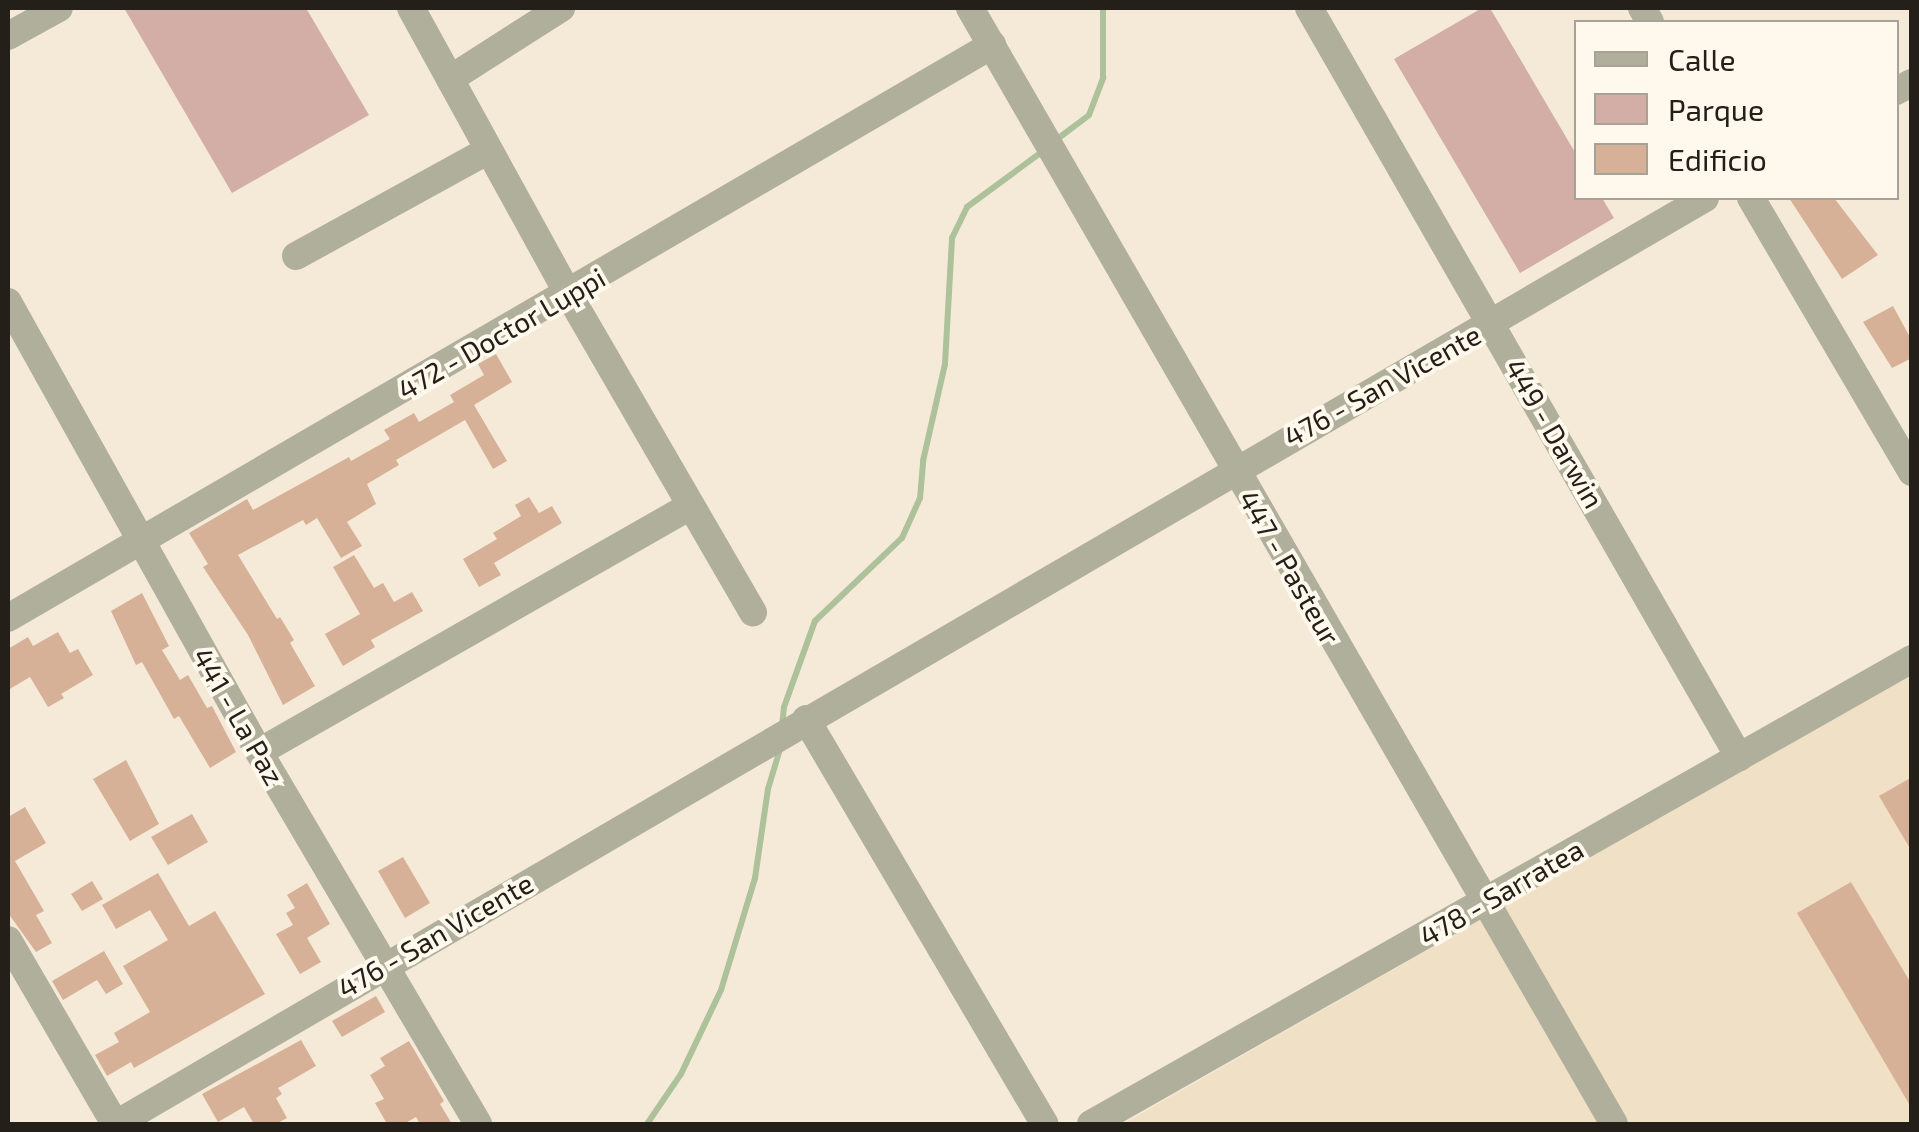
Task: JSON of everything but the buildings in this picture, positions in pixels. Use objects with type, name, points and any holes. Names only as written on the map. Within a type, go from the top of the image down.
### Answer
[{"type":"street","points":[[8,36],[59,8]]},
{"type":"street","points":[[411,8],[487,151],[753,612]]},
{"type":"street","points":[[450,79],[561,8]]},
{"type":"street","name":"447 - Pasteur","points":[[970,8],[1232,469],[1614,1124]]},
{"type":"street","name":"449 - Darwin","points":[[1309,8],[1739,757]]},
{"type":"street","name":"472 - Doctor Luppi","points":[[8,618],[569,295],[992,45]]},
{"type":"street","points":[[296,256],[487,151]]},
{"type":"street","name":"476 - San Vicente","points":[[115,1124],[1232,469],[1702,200]]},
{"type":"street","points":[[1752,200],[1912,472]]},
{"type":"street","name":"441 - La Paz","points":[[8,302],[259,752],[478,1124]]},
{"type":"street","points":[[259,752],[690,506]]},
{"type":"street","name":"478 - Sarratea","points":[[1091,1124],[1912,659]]},
{"type":"street","points":[[803,720],[1045,1124]]},
{"type":"street","points":[[8,940],[115,1124]]},
{"type":"shaded area","points":[[1911,670],[1911,1124],[1123,1124],[1569,869]]},
{"type":"green space","points":[[124,8],[306,8],[369,115],[232,193]]},
{"type":"green space","points":[[1482,8],[1490,8],[1574,151],[1574,200],[1603,200],[1614,218],[1520,273],[1394,59]]},
{"type":"waterway","points":[[1056,140],[1089,115],[1103,78],[1103,8]]},
{"type":"waterway","points":[[782,726],[784,707],[815,621],[902,538],[920,498],[923,461],[945,364],[952,238],[967,207],[1043,151]]},
{"type":"waterway","points":[[647,1124],[681,1074],[721,990],[755,878],[768,789],[780,749]]}]
